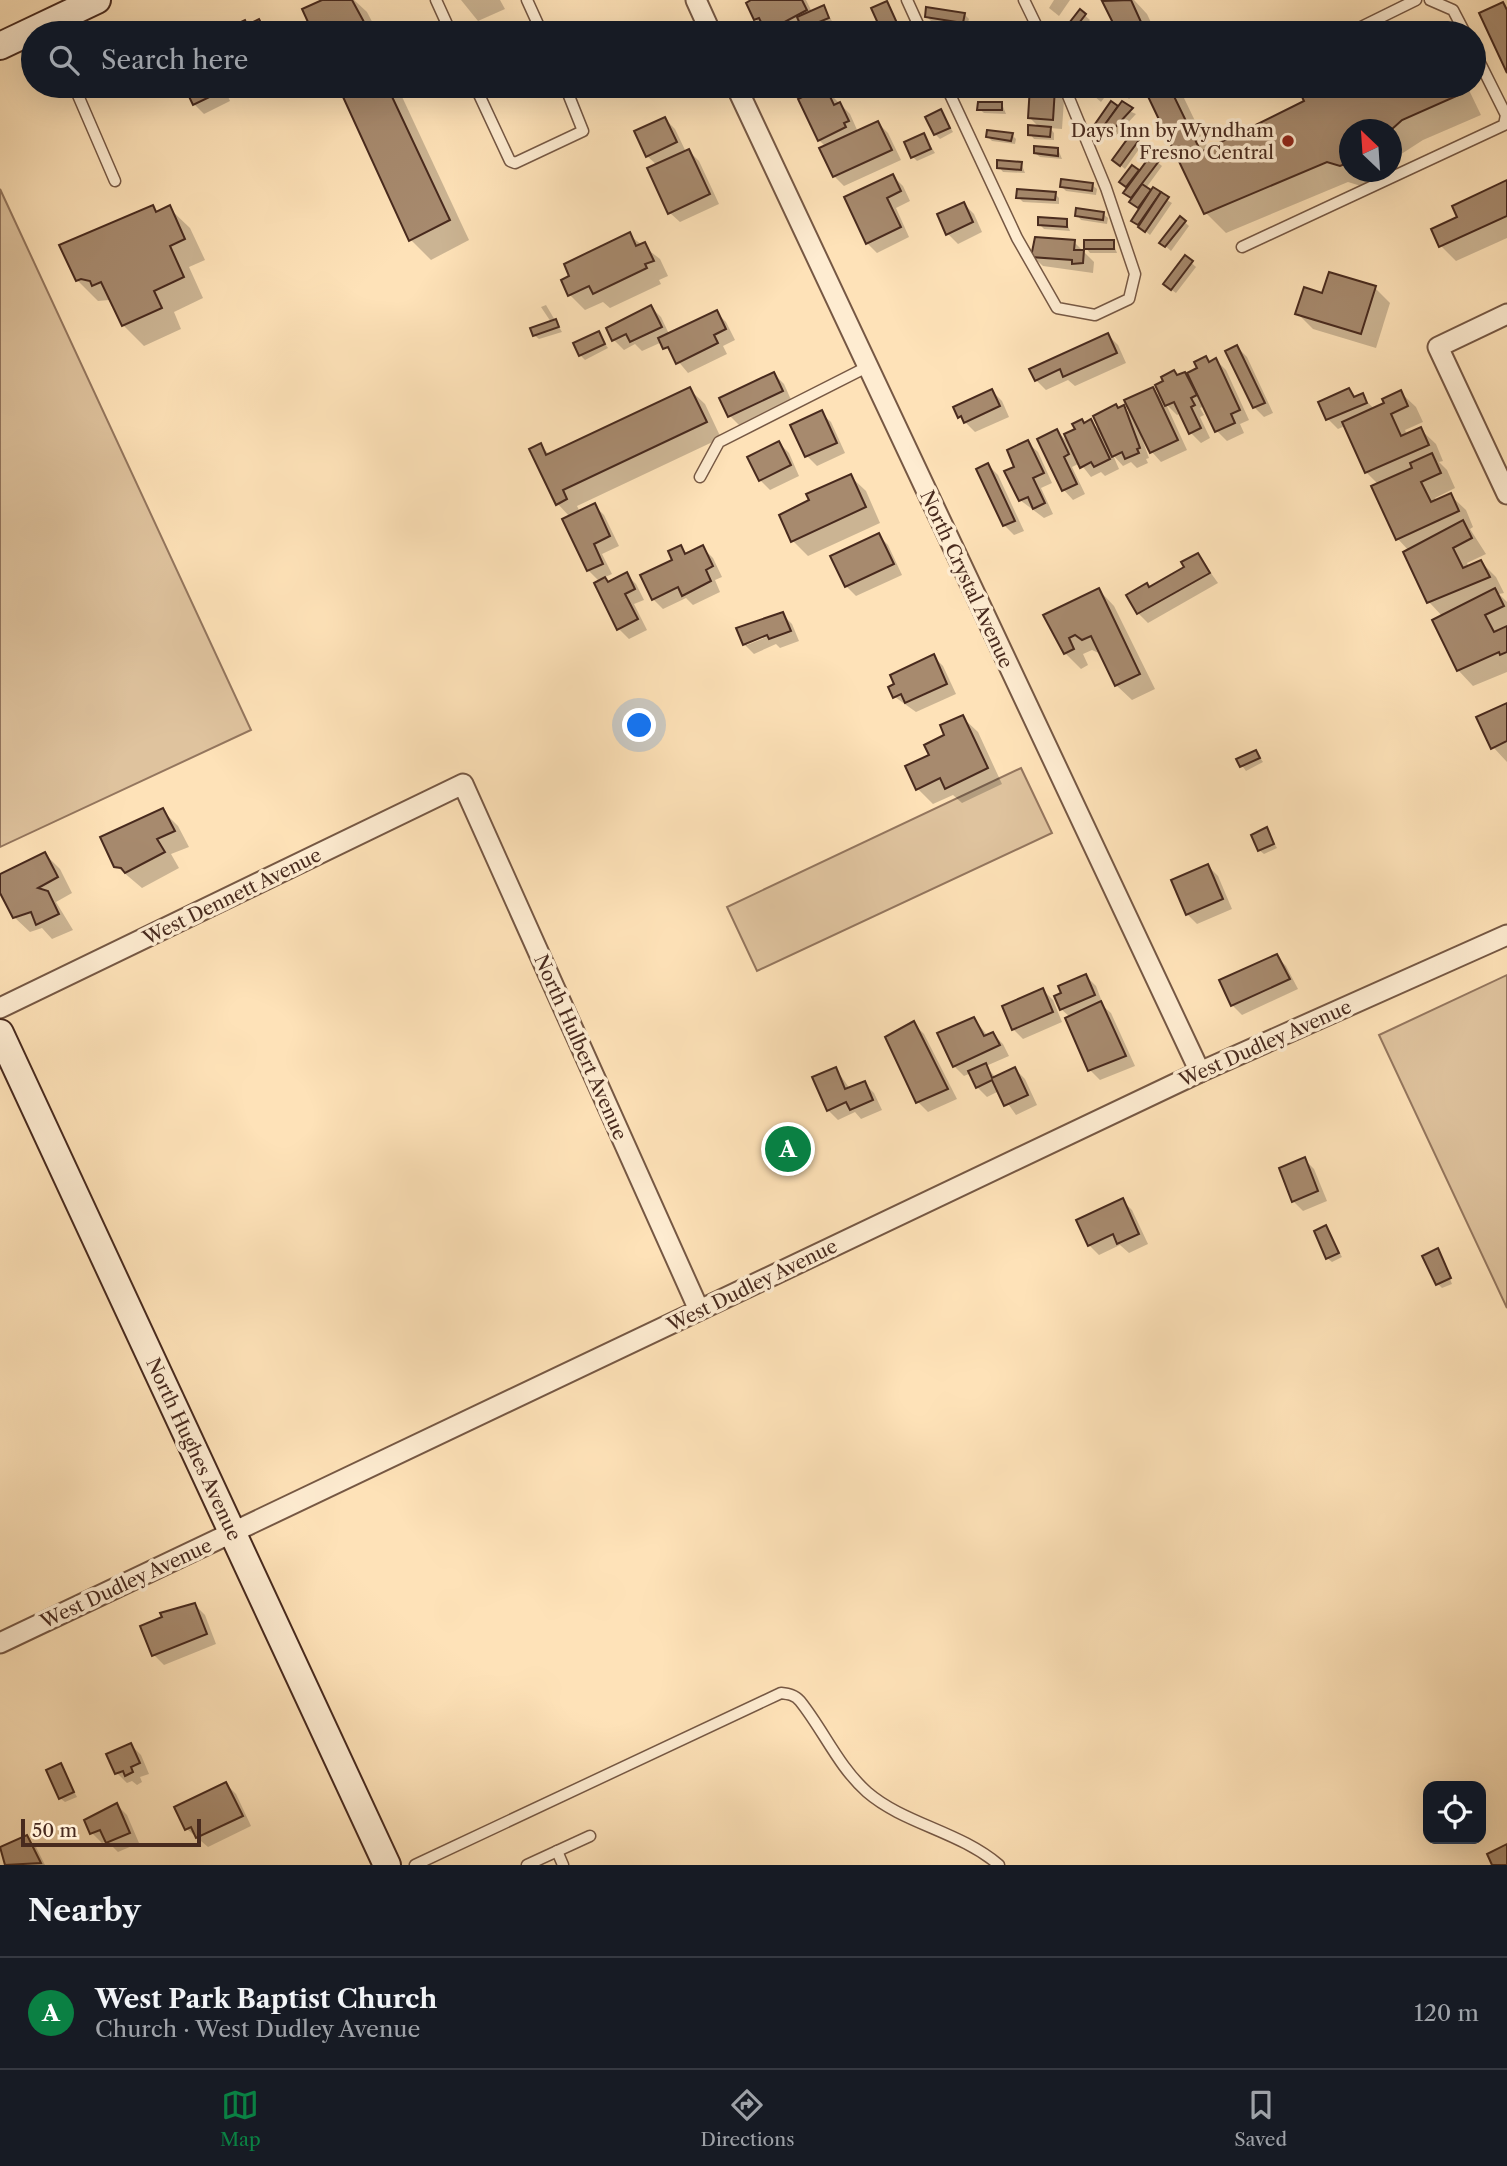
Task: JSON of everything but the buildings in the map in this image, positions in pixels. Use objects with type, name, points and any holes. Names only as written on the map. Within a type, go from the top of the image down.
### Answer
[{"type":"street","points":[[62,21],[97,0]]},
{"type":"street","points":[[696,0],[706,21]]},
{"type":"street","points":[[0,46],[21,39]]},
{"type":"street","name":"North Crystal Avenue","points":[[742,98],[1200,1072]]},
{"type":"street","points":[[1507,314],[1438,346],[1507,494]]},
{"type":"street","name":"West Dennett Avenue","points":[[0,1008],[463,784]]},
{"type":"street","name":"North Hulbert Avenue","points":[[463,784],[699,1310]]},
{"type":"street","name":"West Dudley Avenue","points":[[0,1643],[1200,1072],[1507,935]]},
{"type":"street","name":"North Hughes Avenue","points":[[0,1033],[387,1865]]},
{"type":"lane","points":[[436,0],[446,21]]},
{"type":"lane","points":[[527,0],[537,21]]},
{"type":"lane","points":[[907,0],[917,21]]},
{"type":"lane","points":[[1024,0],[1034,21]]},
{"type":"lane","points":[[1373,21],[1416,0]]},
{"type":"lane","points":[[1430,0],[1453,10],[1459,21]]},
{"type":"lane","points":[[1242,247],[1504,125],[1506,115],[1486,75]]},
{"type":"lane","points":[[79,98],[115,181]]},
{"type":"lane","points":[[481,98],[510,161],[515,163],[583,131],[570,98]]},
{"type":"lane","points":[[952,98],[1017,238],[1057,308],[1095,315],[1129,299],[1135,274],[1106,188],[1069,98]]},
{"type":"lane","points":[[700,477],[719,442],[867,368]]},
{"type":"lane","points":[[415,1865],[781,1693],[799,1700],[833,1754],[868,1793],[901,1813],[977,1847],[999,1865]]},
{"type":"lane","points":[[527,1865],[590,1836]]},
{"type":"lane","points":[[556,1852],[563,1865]]},
{"type":"shaded area","points":[[0,189],[251,730],[0,847]]},
{"type":"shaded area","points":[[1021,768],[1052,833],[757,971],[727,907]]},
{"type":"shaded area","points":[[1507,975],[1507,1308],[1379,1035]]},
{"type":"place","name":"Days Inn by Wyndham Fresno Central","points":[[1288,141]]},
{"type":"place","name":"West Park Baptist Church","points":[[788,1149]]}]
